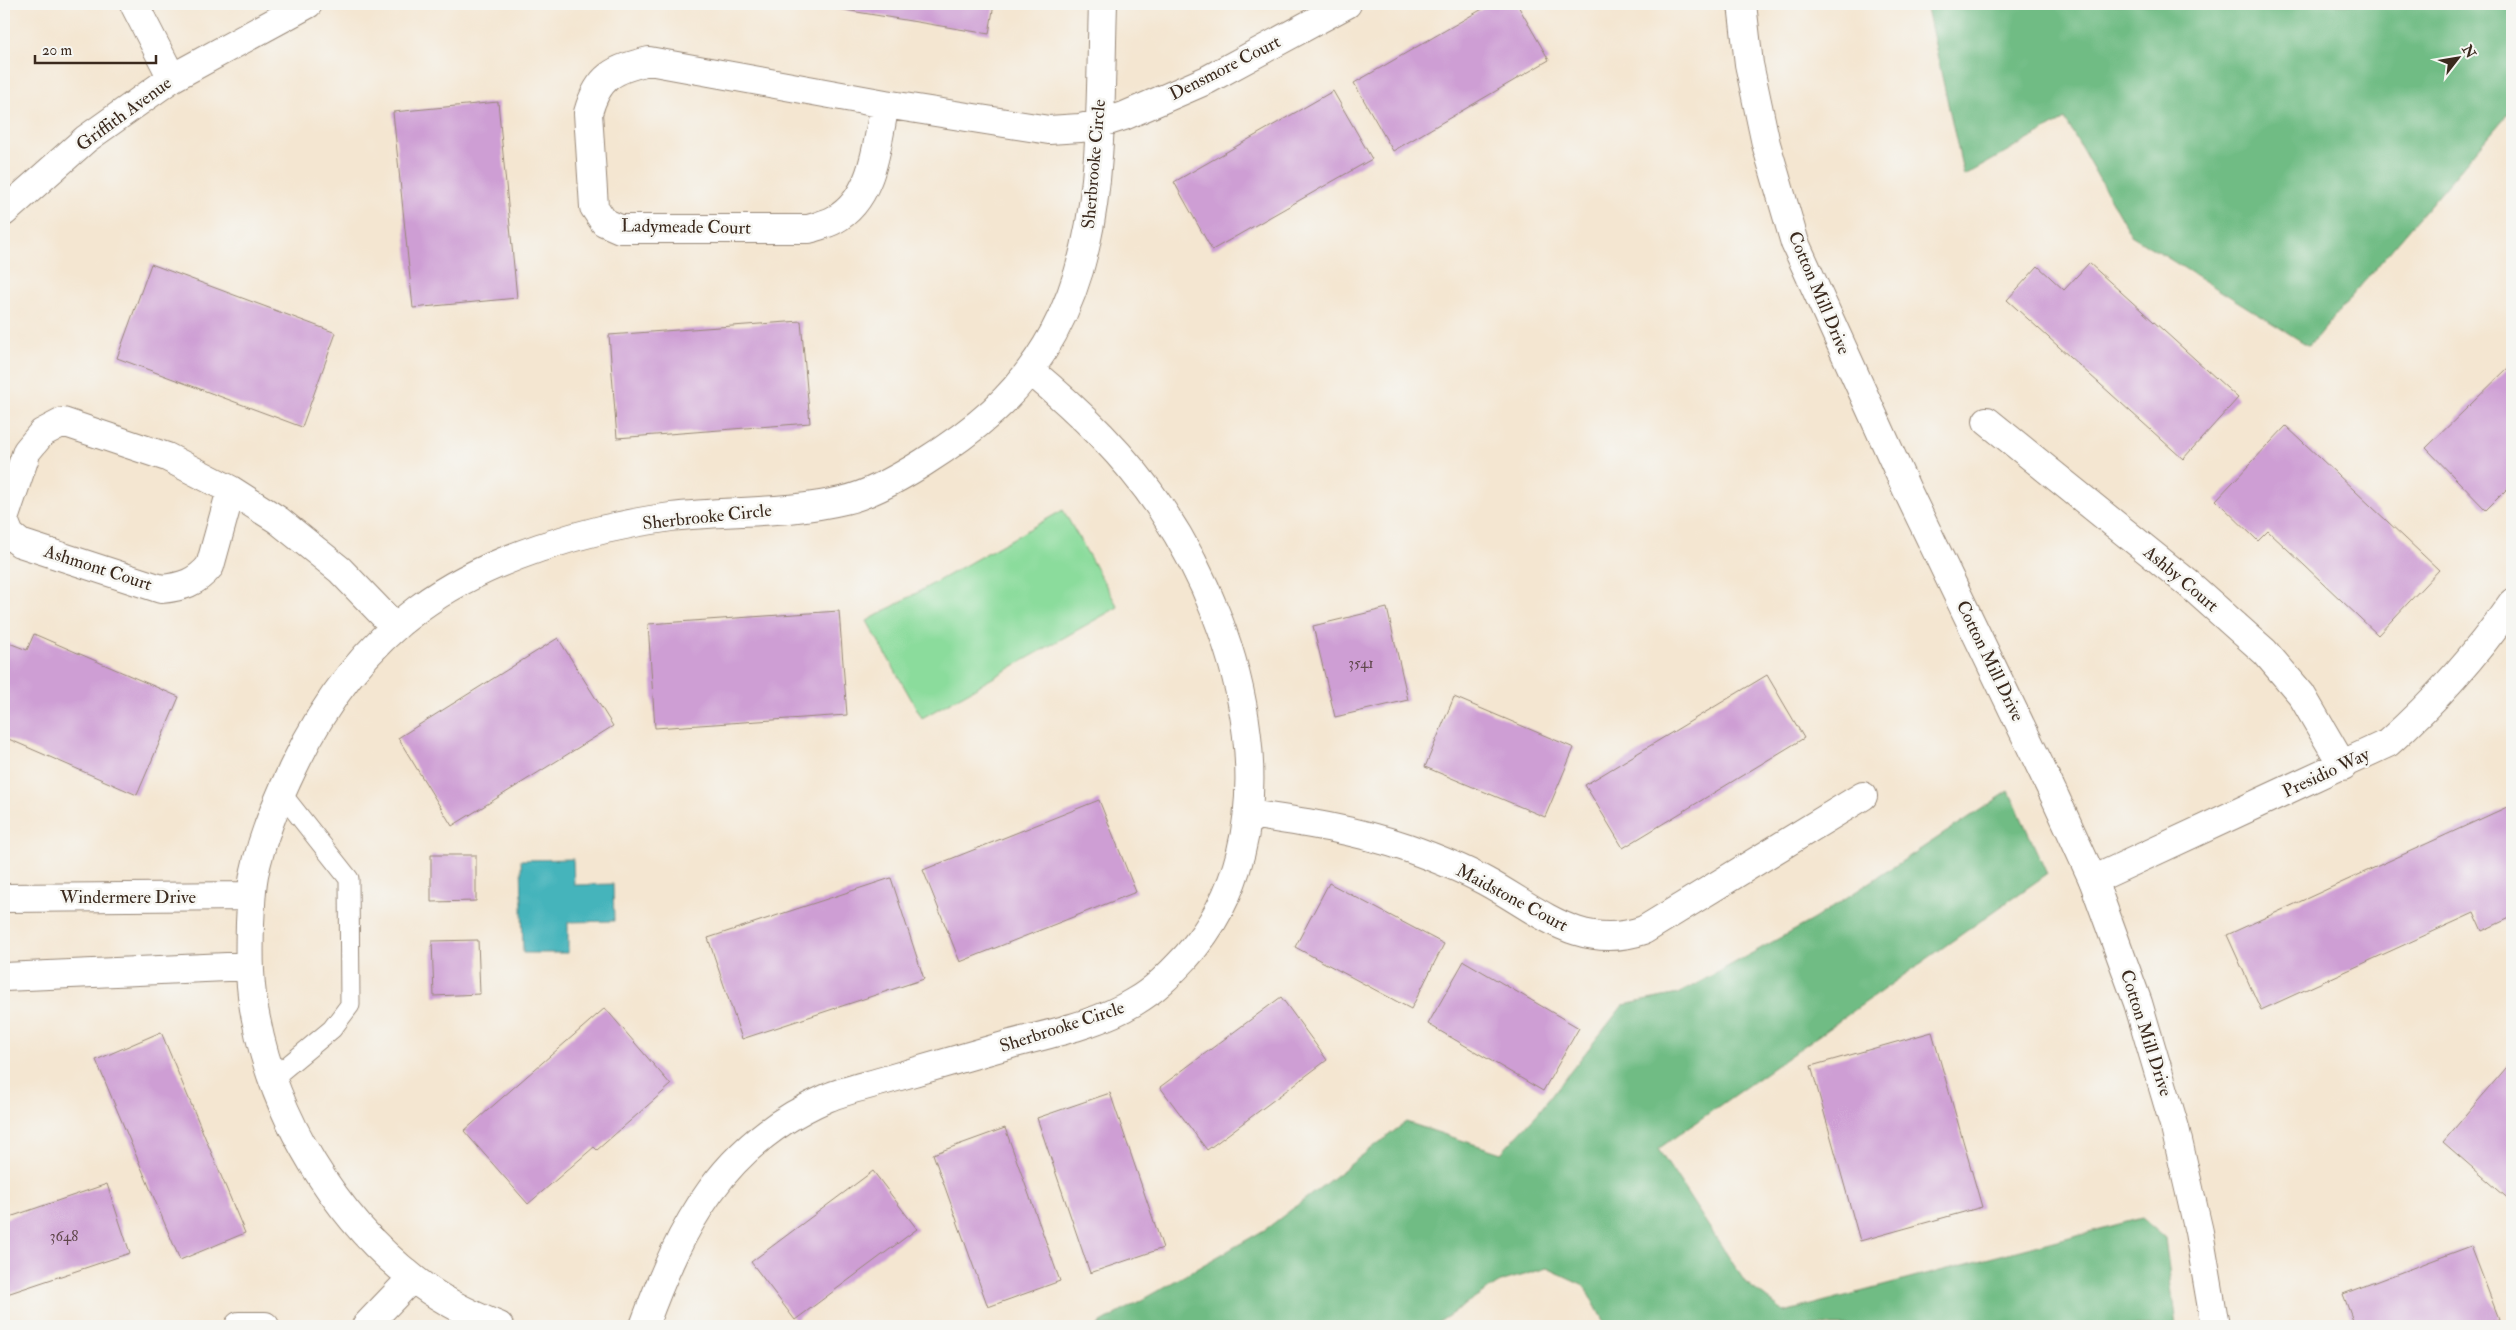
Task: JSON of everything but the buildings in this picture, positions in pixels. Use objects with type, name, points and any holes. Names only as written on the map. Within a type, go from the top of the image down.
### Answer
[{"type":"street","points":[[134,4],[172,78]]},
{"type":"street","name":"Griffith Avenue","points":[[4,212],[86,139],[172,78],[308,4]]},
{"type":"street","name":"Sherbrooke Circle","points":[[498,1326],[438,1296],[412,1278],[365,1233],[323,1180],[290,1121],[273,1078],[256,1020],[249,966],[251,896],[254,874],[272,812],[313,725],[349,674],[396,627],[422,606],[472,577],[542,547],[600,530],[674,517],[760,513],[848,500],[884,484],[941,451],[993,411],[1030,370],[1060,324],[1082,269],[1094,212],[1103,4]]},
{"type":"street","name":"Densmore Court","points":[[1099,124],[1124,116],[1207,80],[1347,4]]},
{"type":"street","name":"Cotton Mill Drive","points":[[1742,4],[1749,64],[1766,144],[1795,243],[1907,490],[2093,880],[2138,1003],[2169,1104],[2199,1232],[2214,1326]]},
{"type":"street","name":"Ladymeade Court","points":[[885,104],[871,172],[856,202],[835,220],[809,229],[620,229],[604,222],[594,208],[588,113],[592,99],[602,83],[621,68],[648,61],[885,104],[1049,130],[1080,128],[1099,124]]},
{"type":"street","name":"Sherbrooke Circle","points":[[644,1326],[665,1268],[703,1200],[734,1160],[774,1126],[828,1097],[1084,1023],[1132,1003],[1165,980],[1204,937],[1224,904],[1241,858],[1249,814],[1249,759],[1242,704],[1225,638],[1199,573],[1162,509],[1117,451],[1076,408],[1030,370]]},
{"type":"street","name":"Ashby Court","points":[[1987,421],[2190,585],[2265,652],[2300,694],[2342,766]]},
{"type":"street","name":"Ashmont Court","points":[[231,490],[210,566],[202,576],[183,587],[161,589],[20,543],[10,535],[4,520],[27,451],[42,433],[63,422],[167,457],[231,490],[278,520],[340,570],[396,627]]},
{"type":"street","name":"Presidio Way","points":[[2093,880],[2388,743],[2425,710],[2481,648],[2512,603]]},
{"type":"street","name":"Maidstone Court","points":[[1249,814],[1329,826],[1408,848],[1484,880],[1570,930],[1598,937],[1628,936],[1644,930],[1863,796]]},
{"type":"street","name":"Windermere Drive","points":[[4,898],[251,896]]},
{"type":"street","points":[[4,977],[249,966]]},
{"type":"street","points":[[366,1326],[412,1278]]},
{"type":"street","points":[[239,1326],[265,1326]]},
{"type":"lane","points":[[273,1078],[332,1029],[350,1005],[349,879],[281,793]]},
{"type":"green space","points":[[1926,4],[2512,4],[2512,109],[2309,346],[2131,235],[2065,119],[1964,176]]},
{"type":"green space","points":[[1063,510],[1118,607],[922,718],[867,621]]},
{"type":"green space","points":[[2009,791],[2047,874],[1658,1149],[1745,1282],[1784,1312],[2142,1218],[2165,1238],[2176,1326],[1606,1326],[1584,1285],[1547,1268],[1500,1282],[1433,1326],[1096,1326],[1266,1229],[1406,1122],[1501,1153],[1537,1114],[1623,1005],[1678,994],[1814,919]]},
{"type":"water","points":[[573,859],[574,885],[613,884],[614,921],[568,922],[568,953],[523,953],[521,860]]}]
